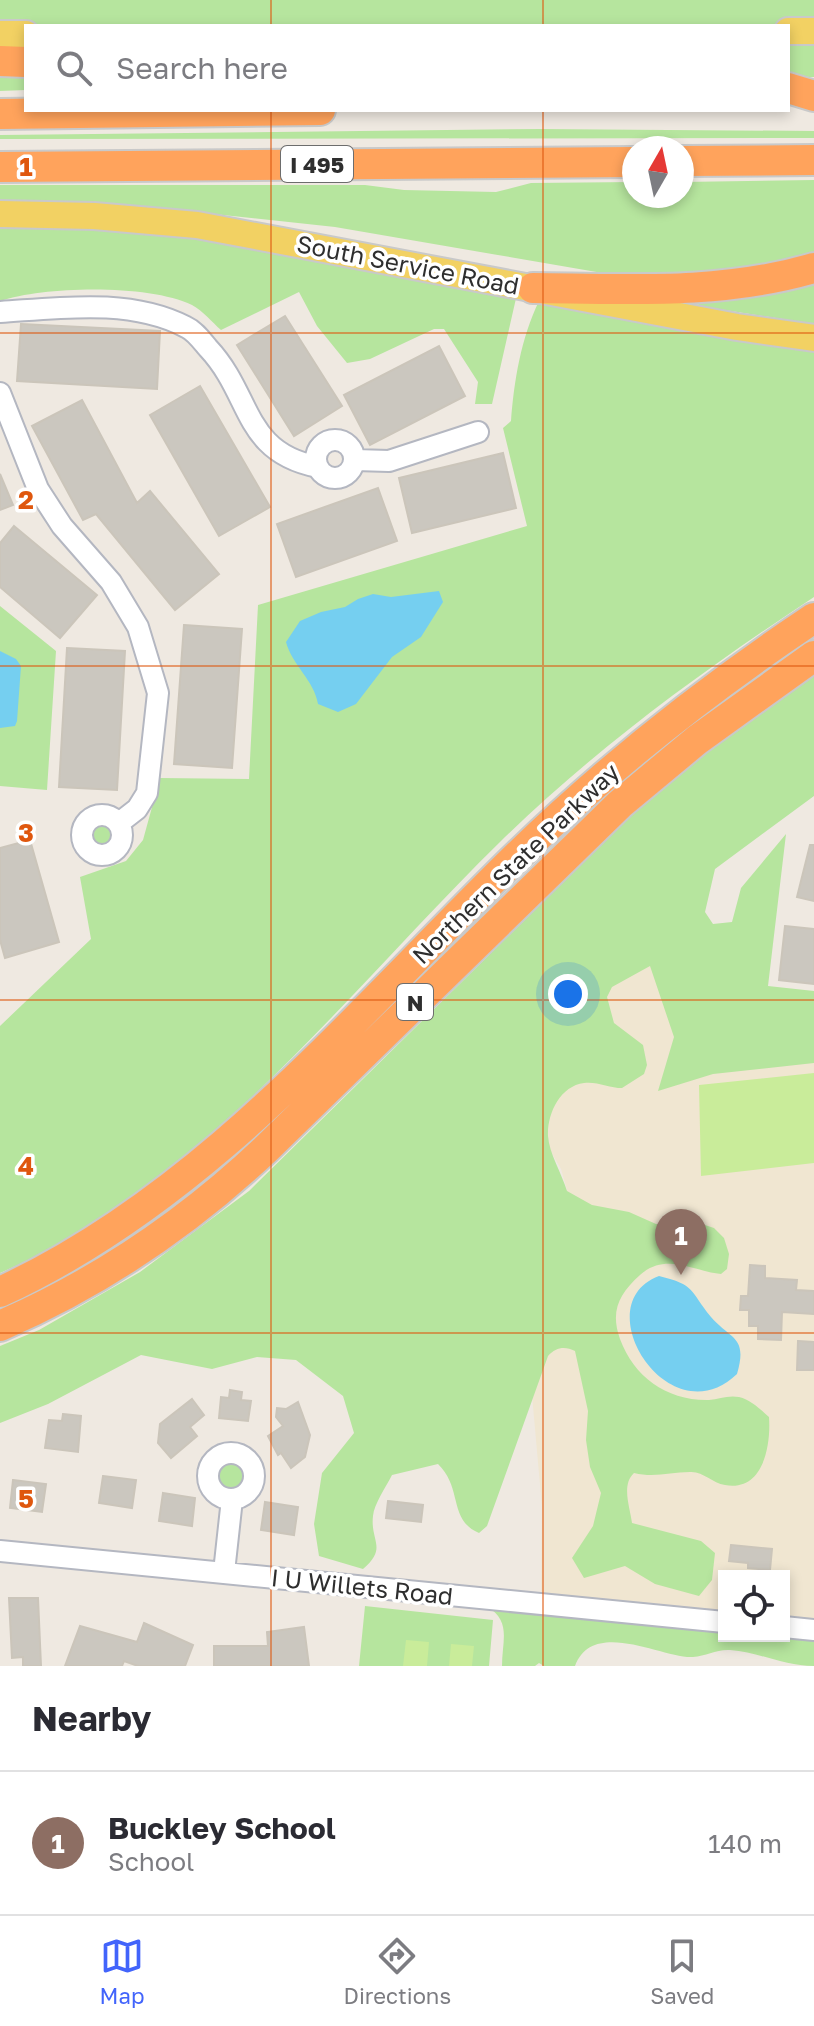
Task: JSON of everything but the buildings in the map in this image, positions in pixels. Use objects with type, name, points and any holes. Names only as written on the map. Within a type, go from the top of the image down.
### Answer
[{"type":"highway","points":[[0,61],[24,62]]},
{"type":"highway","points":[[790,89],[814,99]]},
{"type":"highway","points":[[790,102],[814,99]]},
{"type":"highway","name":"I 495","points":[[0,114],[160,112]]},
{"type":"highway","points":[[694,161],[814,160]]},
{"type":"highway","name":"I 495","points":[[0,167],[622,162]]},
{"type":"highway","points":[[533,288],[691,289],[760,281],[814,268]]},
{"type":"highway","name":"Northern State Parkway","points":[[0,1292],[87,1247],[195,1171],[588,790],[699,699],[814,618]]},
{"type":"highway","name":"Northern State Parkway","points":[[0,1326],[104,1272],[209,1200],[286,1130],[609,813],[708,732],[814,656]]},
{"type":"main road","points":[[790,31],[814,31]]},
{"type":"main road","points":[[0,34],[24,34]]},
{"type":"main road","name":"South Service Road","points":[[0,214],[94,216],[197,225],[814,338]]},
{"type":"street","points":[[0,312],[81,307],[152,312],[190,328],[226,367],[262,441],[291,462],[318,467],[326,476],[338,478],[349,472],[355,460]]},
{"type":"street","points":[[0,393],[38,489],[62,526],[111,582],[138,627],[158,693],[147,793],[137,809],[119,823]]},
{"type":"street","points":[[355,460],[389,461],[478,432]]},
{"type":"street","points":[[318,467],[319,449],[334,440],[346,443],[355,460]]},
{"type":"street","points":[[224,1572],[232,1499]]},
{"type":"street","name":"I U Willets Road","points":[[0,1551],[718,1621]]},
{"type":"street","points":[[790,1628],[814,1630]]},
{"type":"shaded area","points":[[643,942],[685,1004],[814,991],[814,1627],[790,1625],[790,1570],[718,1570],[718,1617],[541,1601],[542,1507],[532,1395],[532,1345],[567,1190],[561,1169],[540,1133],[556,1031]]},
{"type":"green space","points":[[0,0],[814,0],[814,31],[790,24],[24,24],[24,27],[0,34]]},
{"type":"green space","points":[[790,37],[814,37],[814,77],[790,77]]},
{"type":"green space","points":[[0,66],[24,68],[24,90],[0,91]]},
{"type":"green space","points":[[540,129],[814,131],[814,138],[0,139],[0,135]]},
{"type":"green space","points":[[814,180],[814,256],[798,262],[643,280],[335,227],[204,213],[38,201],[0,203],[0,185],[365,185],[404,190],[496,192],[531,183],[622,182],[622,208],[694,208],[694,182]]},
{"type":"green space","points":[[0,225],[157,229],[517,294],[492,404],[475,404],[478,382],[444,329],[434,329],[370,359],[347,363],[317,326],[299,292],[221,330],[192,305],[150,293],[69,290],[0,301]]},
{"type":"green space","points":[[814,278],[814,324],[706,307],[672,297]]},
{"type":"green space","points":[[539,301],[814,346],[814,597],[651,712],[574,774],[500,842],[268,1082],[206,1139],[141,1191],[73,1236],[0,1273],[0,1026],[91,939],[80,877],[126,861],[143,840],[160,778],[249,779],[258,605],[527,526],[503,428],[511,421],[519,360]]},
{"type":"green space","points":[[0,606],[56,651],[47,790],[0,786]]},
{"type":"green space","points":[[814,670],[814,796],[715,869],[705,912],[713,924],[732,922],[741,888],[786,834],[768,986],[814,991],[814,1063],[713,1074],[658,1091],[674,1037],[650,966],[612,987],[607,997],[614,1023],[643,1045],[647,1065],[644,1074],[622,1088],[589,1083],[568,1089],[557,1102],[548,1128],[551,1149],[567,1191],[592,1205],[629,1212],[656,1224],[702,1224],[714,1228],[724,1238],[729,1254],[727,1269],[721,1274],[669,1264],[650,1268],[633,1282],[622,1296],[616,1311],[617,1329],[626,1353],[654,1384],[679,1396],[694,1399],[739,1397],[769,1417],[766,1452],[757,1474],[749,1481],[725,1485],[690,1472],[634,1473],[630,1478],[627,1496],[632,1523],[701,1541],[715,1553],[712,1580],[699,1596],[655,1584],[625,1566],[584,1578],[572,1558],[593,1526],[601,1493],[590,1467],[586,1440],[588,1411],[575,1351],[568,1348],[557,1349],[548,1356],[487,1526],[479,1533],[463,1520],[451,1483],[438,1464],[392,1475],[374,1511],[375,1555],[363,1569],[319,1556],[314,1524],[322,1473],[354,1433],[343,1396],[296,1360],[257,1357],[212,1369],[141,1355],[48,1404],[0,1423],[0,1346],[39,1330],[140,1272],[249,1191],[659,788]]},
{"type":"green space","points":[[102,815],[116,821],[122,835],[116,849],[102,855],[88,849],[82,835],[88,821]]},
{"type":"green space","points":[[814,1073],[814,1163],[701,1176],[699,1085]]},
{"type":"green space","points":[[231,1453],[247,1460],[254,1476],[247,1492],[231,1499],[215,1492],[208,1476],[215,1460]]},
{"type":"green space","points":[[365,1606],[493,1620],[489,1666],[359,1666]]},
{"type":"green space","points":[[486,1606],[718,1625],[718,1642],[790,1642],[790,1635],[814,1634],[814,1666],[792,1664],[741,1651],[721,1651],[693,1657],[613,1642],[597,1644],[584,1652],[575,1666],[544,1666],[539,1663],[535,1666],[502,1666],[504,1632],[494,1612]]},
{"type":"green space","points":[[406,1640],[429,1642],[427,1666],[403,1666]]},
{"type":"green space","points":[[451,1644],[474,1646],[472,1666],[449,1666]]},
{"type":"water","points":[[439,591],[443,602],[421,637],[392,657],[356,704],[338,712],[318,704],[312,687],[286,642],[300,621],[345,607],[373,594],[391,597]]},
{"type":"water","points":[[0,651],[16,659],[21,666],[17,721],[15,726],[0,728]]},
{"type":"water","points":[[659,1276],[686,1286],[739,1345],[737,1374],[711,1390],[686,1390],[663,1379],[644,1360],[633,1336],[630,1312],[638,1291]]},
{"type":"place","name":"Buckley School","points":[[681,1275]]}]
